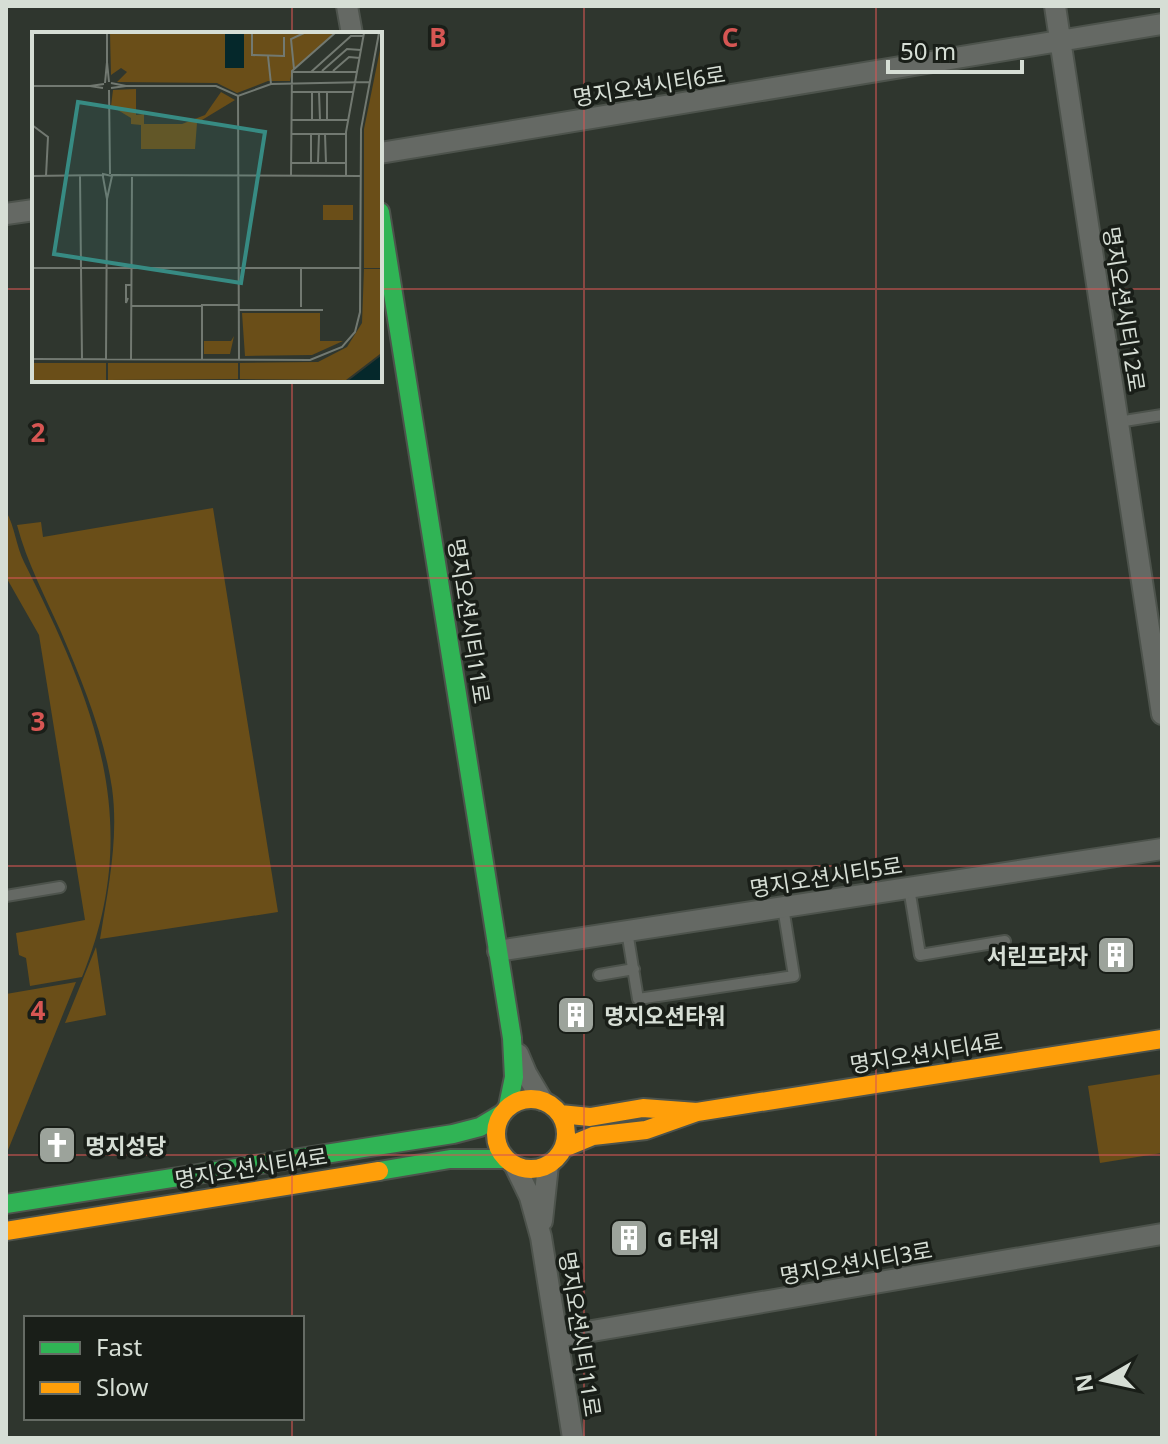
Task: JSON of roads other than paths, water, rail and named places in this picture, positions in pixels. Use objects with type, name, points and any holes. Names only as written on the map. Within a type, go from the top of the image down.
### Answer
[{"type":"main road","name":"명지오션시티11로","points":[[382,236],[388,308],[512,1038],[514,1077],[504,1110]]},
{"type":"main road","name":"명지오션시티4로","points":[[697,1112],[1162,1039]]},
{"type":"main road","points":[[564,1148],[566,1136],[560,1114],[542,1100],[518,1100],[504,1110],[496,1126],[495,1138],[510,1162],[538,1169],[548,1165],[564,1148],[593,1136],[646,1130],[697,1112]]},
{"type":"main road","points":[[560,1114],[590,1117],[643,1108],[697,1112]]},
{"type":"main road","name":"명지오션시티4로","points":[[6,1204],[453,1134],[480,1127],[504,1110]]},
{"type":"main road","name":"명지오션시티4로","points":[[6,1231],[450,1159],[510,1162]]},
{"type":"street","points":[[347,6],[352,32]]},
{"type":"street","name":"명지오션시티12로","points":[[1055,6],[1162,714]]},
{"type":"street","name":"명지오션시티6로","points":[[382,153],[1162,24]]},
{"type":"street","points":[[6,214],[32,210]]},
{"type":"street","name":"명지오션시티5로","points":[[498,951],[1162,849]]},
{"type":"street","points":[[512,1038],[526,1073],[542,1100]]},
{"type":"street","points":[[510,1162],[530,1197],[541,1237]]},
{"type":"street","points":[[541,1237],[548,1165]]},
{"type":"street","name":"명지오션시티3로","points":[[557,1337],[1162,1234]]},
{"type":"street","name":"명지오션시티11로","points":[[541,1237],[573,1438]]},
{"type":"lane","points":[[1118,422],[1162,415]]},
{"type":"lane","points":[[6,896],[60,887]]},
{"type":"lane","points":[[909,888],[920,955],[1005,941]]},
{"type":"lane","points":[[627,931],[638,999],[794,976],[783,907]]},
{"type":"lane","points":[[599,975],[634,969]]},
{"type":"place","name":"서린프라자","points":[[1116,955]]},
{"type":"place","name":"명지오션타워","points":[[576,1015]]},
{"type":"place","name":"명지성당","points":[[57,1145]]},
{"type":"place","name":"G 타워","points":[[629,1238]]}]
